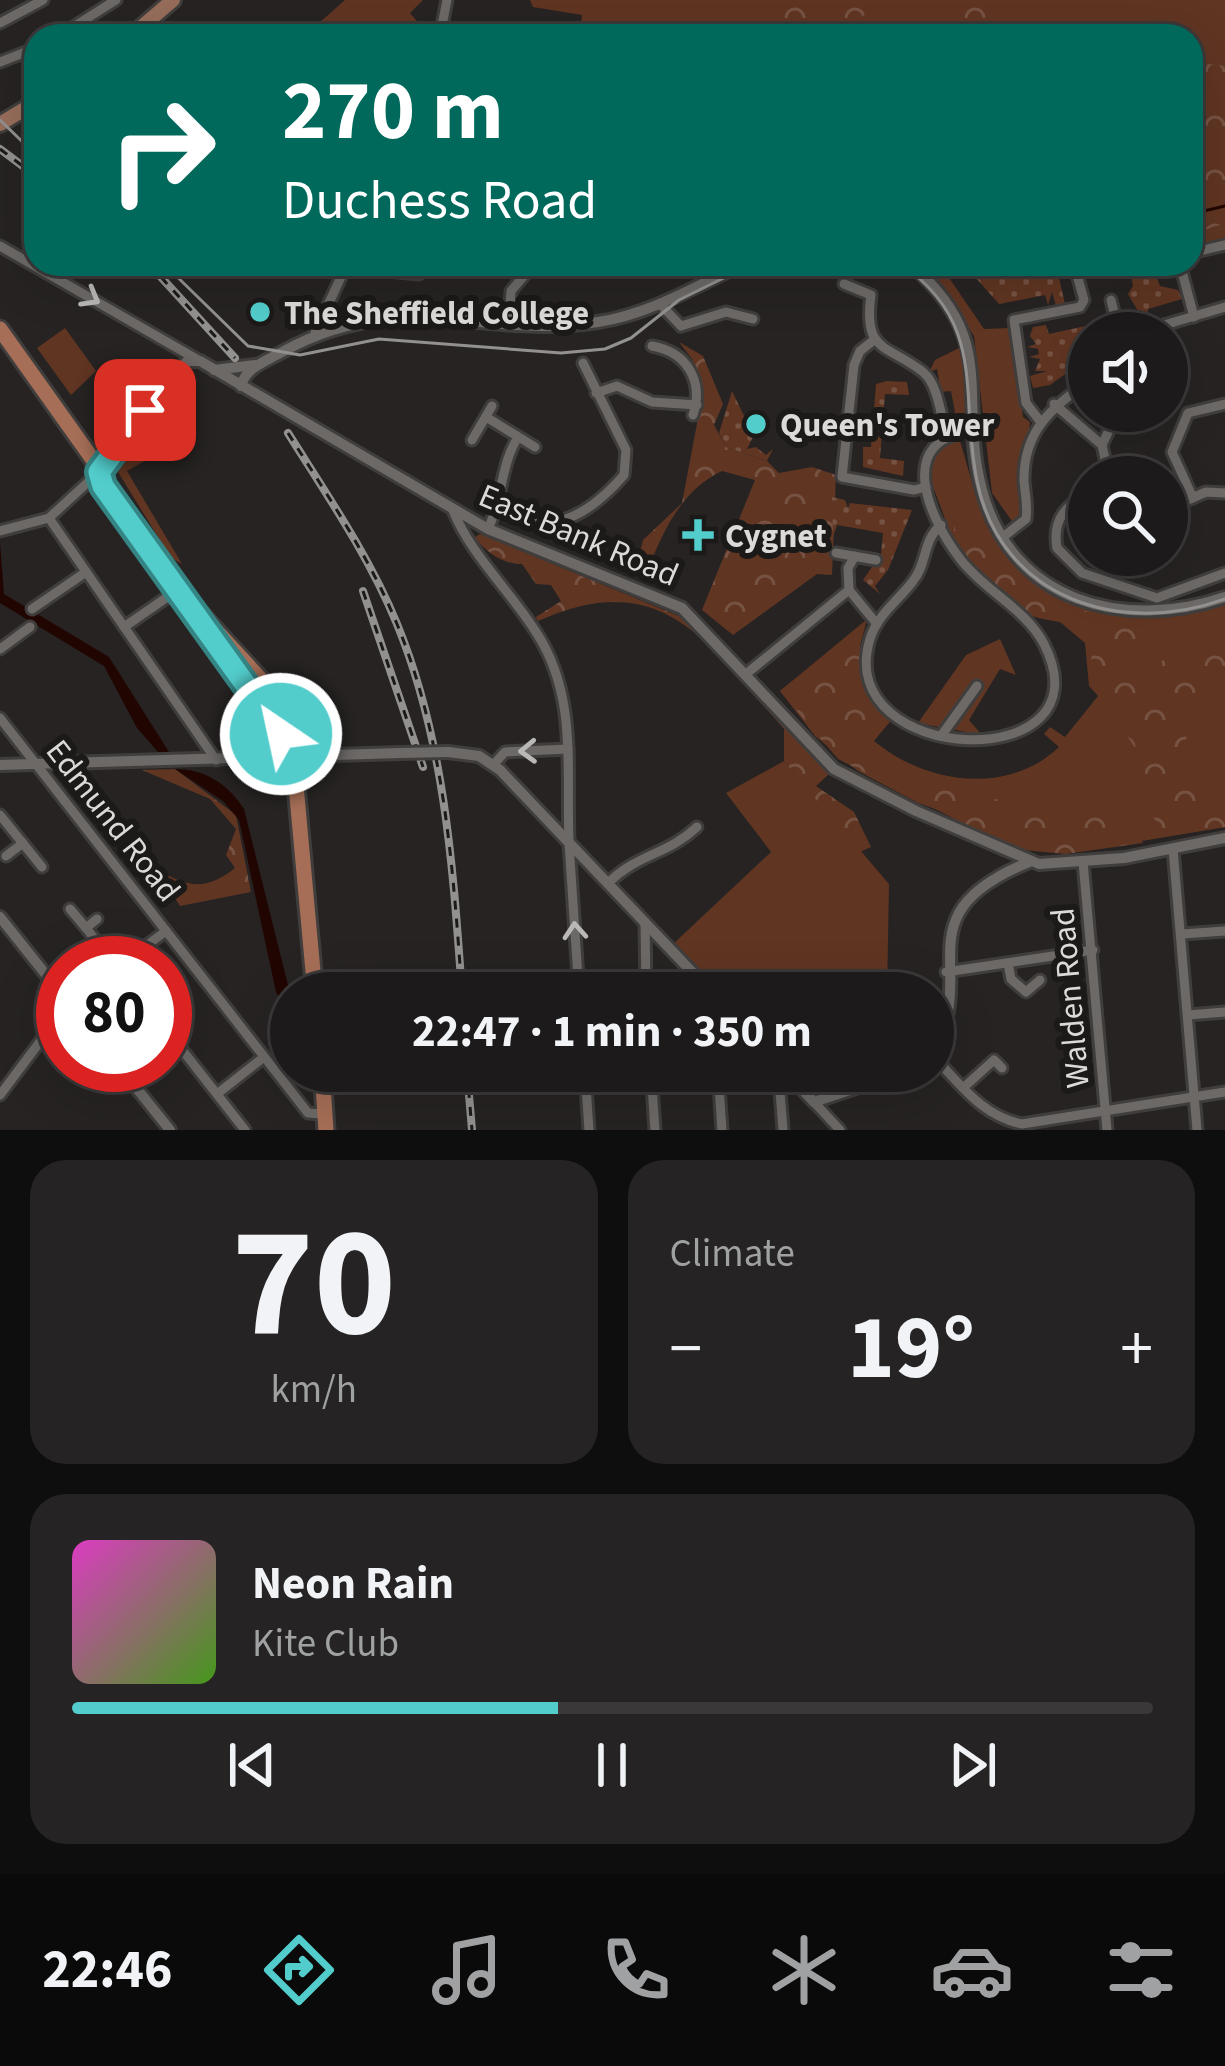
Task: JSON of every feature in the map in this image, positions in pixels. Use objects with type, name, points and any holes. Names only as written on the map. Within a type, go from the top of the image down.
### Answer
[{"type":"highway","points":[[0,329],[99,472],[118,492],[184,594],[279,706],[293,739],[313,972]]},
{"type":"highway","points":[[323,1092],[325,1122]]},
{"type":"main road","points":[[144,24],[172,0]]},
{"type":"street","points":[[0,23],[44,0]]},
{"type":"street","points":[[78,24],[116,0]]},
{"type":"street","points":[[52,276],[204,363]]},
{"type":"street","points":[[315,333],[341,276]]},
{"type":"street","points":[[509,322],[511,291],[524,276]]},
{"type":"street","points":[[241,386],[259,365],[315,333],[363,318],[591,323],[660,304],[718,276]]},
{"type":"street","points":[[927,276],[968,344],[981,488],[1003,537],[1054,590],[1097,609],[1154,613],[1225,597]]},
{"type":"street","points":[[1040,421],[1026,404],[1014,320],[1080,307],[1084,300],[1077,276]]},
{"type":"street","points":[[1183,276],[1194,317]]},
{"type":"street","points":[[844,284],[885,301]]},
{"type":"street","points":[[871,296],[868,326],[874,340],[890,356],[923,372],[933,386],[946,434]]},
{"type":"street","points":[[1111,300],[1114,312]]},
{"type":"street","points":[[327,304],[330,328]]},
{"type":"street","points":[[660,304],[683,328],[726,312],[753,319]]},
{"type":"street","points":[[1188,318],[1225,308]]},
{"type":"street","points":[[874,340],[860,351],[854,365],[842,477],[914,490],[926,487]]},
{"type":"street","points":[[178,369],[179,349]]},
{"type":"street","points":[[596,393],[617,386],[646,400],[695,410],[698,388],[692,370],[656,350]]},
{"type":"street","points":[[2,531],[49,518],[99,472],[178,369],[190,360],[204,363]]},
{"type":"street","name":"East Bank Road","points":[[204,363],[488,529],[682,608],[834,769],[994,847],[1029,862],[1083,862],[1225,838]]},
{"type":"street","points":[[499,508],[527,522],[558,522],[598,503],[624,475],[626,450],[583,363]]},
{"type":"street","name":"East Bank Road","points":[[178,369],[198,365],[217,371]]},
{"type":"street","points":[[217,371],[259,365]]},
{"type":"street","points":[[1188,393],[1192,410],[1172,452],[1193,498]]},
{"type":"street","points":[[1003,537],[1026,519],[1026,458],[1040,421],[1068,394]]},
{"type":"street","points":[[1054,404],[1102,446],[1104,456]]},
{"type":"street","points":[[1192,410],[1225,404]]},
{"type":"street","points":[[472,440],[489,412],[535,447]]},
{"type":"street","points":[[940,526],[929,536],[917,575],[877,624],[867,664],[877,693],[894,714],[941,736],[974,743],[1017,735],[1045,708],[1053,686],[1048,652],[1032,625],[962,561],[940,526],[926,487],[926,457],[946,434],[976,431]]},
{"type":"street","points":[[1102,446],[1108,432]]},
{"type":"street","points":[[488,529],[499,508],[505,460],[518,437]]},
{"type":"street","points":[[1188,500],[1225,493]]},
{"type":"street","points":[[1068,506],[1056,524],[1057,548],[1068,559]]},
{"type":"street","points":[[452,508],[468,542],[537,633],[554,664],[566,704],[577,972]]},
{"type":"street","points":[[49,518],[216,760]]},
{"type":"street","points":[[468,542],[474,520]]},
{"type":"street","points":[[836,553],[876,560]]},
{"type":"street","points":[[855,556],[848,568],[849,590],[877,624]]},
{"type":"street","points":[[32,609],[86,572]]},
{"type":"street","points":[[1091,576],[1157,598],[1225,573]]},
{"type":"street","points":[[746,674],[849,590]]},
{"type":"street","points":[[124,627],[184,594]]},
{"type":"street","points":[[1,645],[30,627]]},
{"type":"street","points":[[941,736],[977,686]]},
{"type":"street","name":"Edmund Road","points":[[0,718],[308,1113],[325,1122]]},
{"type":"street","points":[[494,764],[505,752],[568,749]]},
{"type":"street","points":[[0,765],[470,753],[494,764],[692,972]]},
{"type":"street","points":[[0,815],[42,867]]},
{"type":"street","points":[[608,883],[636,856],[678,844],[697,827]]},
{"type":"street","points":[[6,856],[23,843]]},
{"type":"street","points":[[994,847],[1000,863],[995,879]]},
{"type":"street","points":[[1173,849],[1197,1130]]},
{"type":"street","points":[[570,870],[575,860],[586,859]]},
{"type":"street","points":[[1029,862],[995,879],[955,918],[946,972],[1094,950]]},
{"type":"street","name":"Walden Road","points":[[1083,862],[1107,1130]]},
{"type":"street","points":[[70,909],[92,936]]},
{"type":"street","points":[[0,917],[36,962]]},
{"type":"street","points":[[86,928],[97,919]]},
{"type":"street","points":[[645,922],[646,972]]},
{"type":"street","points":[[159,936],[166,931]]},
{"type":"street","points":[[1182,934],[1225,931]]},
{"type":"street","points":[[1008,963],[1011,979],[1026,992],[1040,980]]},
{"type":"street","points":[[1188,1015],[1225,1012]]},
{"type":"street","points":[[0,1095],[36,1048]]},
{"type":"street","points":[[217,1094],[264,1057]]},
{"type":"street","points":[[963,1088],[994,1060],[1001,1068]]},
{"type":"street","points":[[27,1061],[36,1069]]},
{"type":"street","points":[[192,1062],[245,1130]]},
{"type":"street","points":[[954,1077],[997,1118],[1022,1124],[1225,1093]]},
{"type":"street","points":[[140,1092],[170,1130]]},
{"type":"street","points":[[586,1092],[589,1130]]},
{"type":"street","points":[[653,1092],[656,1130]]},
{"type":"street","points":[[719,1092],[722,1130]]},
{"type":"street","points":[[780,1092],[783,1130]]},
{"type":"street","points":[[805,1092],[840,1130]]},
{"type":"street","points":[[814,1102],[844,1092]]},
{"type":"green space","points":[[345,0],[423,0],[410,13],[419,24],[319,23]]},
{"type":"green space","points":[[530,0],[1225,0],[1225,238],[1203,244],[1203,24],[581,24],[582,15],[533,7]]},
{"type":"green space","points":[[779,0],[879,0],[855,24],[778,24]]},
{"type":"green space","points":[[983,2],[1000,14],[1001,24],[944,24],[943,17],[953,7]]},
{"type":"green space","points":[[1203,63],[1225,66],[1225,223],[1203,231]]},
{"type":"green space","points":[[936,276],[948,276],[984,329],[1010,328],[1023,417],[1030,422],[1021,511],[1014,524],[992,493],[974,336]]},
{"type":"green space","points":[[1059,276],[1065,304],[1056,306],[1052,292],[1048,305],[1045,295],[999,304],[976,278]]},
{"type":"green space","points":[[1131,276],[1156,276],[1160,286],[1178,290],[1182,299],[1135,312],[1128,294]]},
{"type":"green space","points":[[1046,325],[1049,334],[1068,330],[1068,372],[1050,385],[1033,388],[1030,376],[1047,371],[1035,371],[1040,359],[1029,357],[1039,354],[1038,349],[1027,347],[1036,344],[1030,336],[1033,327]]},
{"type":"green space","points":[[65,328],[96,371],[71,395],[37,348]]},
{"type":"green space","points":[[679,342],[703,356],[723,404],[714,425],[726,447],[767,461],[779,473],[812,467],[836,475],[832,575],[817,574],[733,635],[702,610],[755,480],[722,471],[708,479],[676,512],[648,569],[638,560],[643,540],[682,503],[703,392],[692,359]]},
{"type":"green space","points":[[961,347],[968,413],[966,422],[957,426],[948,418],[955,412],[951,391],[941,392],[937,369],[929,372],[935,360]]},
{"type":"green space","points":[[907,382],[909,395],[885,394],[880,458],[904,461],[903,476],[863,467],[863,447],[871,447],[876,384]]},
{"type":"green space","points":[[732,391],[746,420],[754,422],[756,431],[747,449],[756,447],[766,455],[773,449],[767,461],[726,447],[719,433]]},
{"type":"green space","points":[[175,411],[180,421],[146,444],[153,456],[127,471],[182,564],[171,558],[118,472],[148,425]]},
{"type":"green space","points":[[954,437],[960,441],[985,519],[1009,559],[1033,583],[1061,600],[1125,617],[1193,612],[1225,601],[1225,827],[1065,854],[918,803],[858,771],[815,736],[780,691],[866,620],[860,669],[872,696],[893,718],[874,741],[918,767],[966,778],[1015,773],[1038,763],[1059,747],[1044,734],[1050,727],[1065,737],[1098,696],[1089,686],[1085,643],[1054,617],[1029,615],[953,540],[929,476],[938,443]]},
{"type":"green space","points":[[832,497],[845,500],[848,508],[850,503],[912,510],[888,570],[875,586],[880,594],[863,580],[881,554],[883,533],[837,525],[833,537]]},
{"type":"green space","points":[[982,511],[998,544],[1038,587],[1114,625],[1146,628],[1158,640],[1131,671],[1154,671],[1167,655],[1167,640],[1225,643],[1225,701],[1195,716],[1186,739],[1197,791],[1211,802],[1225,802],[1225,827],[1169,836],[1146,809],[1145,764],[1123,729],[1109,688],[1089,674],[1093,648],[1064,623],[1017,610],[953,540],[955,519]]},
{"type":"green space","points":[[480,534],[691,621],[830,773],[816,786],[854,812],[871,847],[860,852],[784,761],[784,729],[732,669],[680,622],[651,608],[619,602],[582,606],[538,621],[536,617],[561,601],[551,585],[536,584],[522,564],[491,553],[475,537]]},
{"type":"green space","points":[[852,634],[861,649],[861,677],[882,711],[867,737],[884,761],[944,790],[1021,802],[1124,806],[1143,843],[1065,854],[1013,849],[838,759],[780,691]]},
{"type":"green space","points":[[1000,639],[1016,675],[1000,669],[969,720],[982,735],[918,723],[966,655]]},
{"type":"green space","points":[[784,761],[889,884],[887,972],[697,972],[672,945],[771,852],[726,793]]},
{"type":"green space","points":[[175,769],[236,815],[251,892],[180,906],[156,868],[196,884],[215,881],[235,868],[226,855],[236,829],[210,799],[142,770]]},
{"type":"shaded area","points":[[0,543],[4,594],[109,657],[169,752],[158,752],[137,728],[104,666],[0,603]]},
{"type":"shaded area","points":[[175,769],[215,780],[244,809],[285,972],[272,972],[239,820],[224,802]]},
{"type":"waterway","points":[[1203,211],[1225,206]]},
{"type":"tram line","points":[[0,120],[24,143]]},
{"type":"tram line","points":[[176,276],[248,346],[300,355],[379,339],[561,353],[605,349],[631,338],[679,300],[728,276]]},
{"type":"tram line","points":[[916,276],[947,311],[959,336],[977,481],[990,522],[1011,555],[1039,580],[1071,599],[1107,609],[1185,610],[1225,599]]},
{"type":"railway","points":[[0,149],[24,167]]},
{"type":"railway","points":[[160,276],[235,358]]},
{"type":"railway","points":[[288,433],[374,574],[413,668],[444,806],[460,972]]},
{"type":"railway","points":[[363,591],[423,767]]},
{"type":"railway","points":[[469,1092],[472,1130]]},
{"type":"place","name":"The Sheffield College","points":[[260,312]]},
{"type":"place","name":"Queen's Tower","points":[[756,424]]},
{"type":"place","name":"Cygnet","points":[[698,535]]},
{"type":"route","points":[[145,410],[99,472],[103,486],[281,734]]}]
